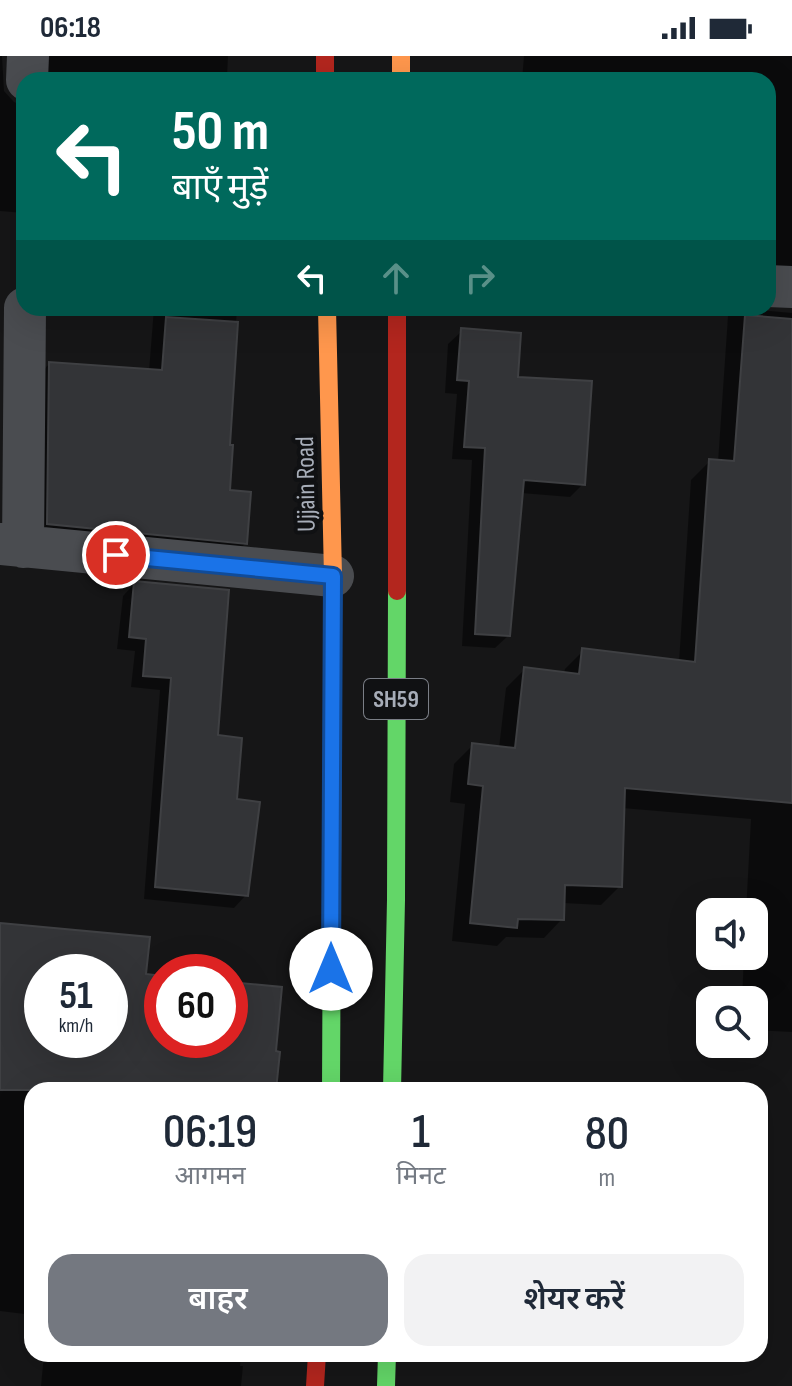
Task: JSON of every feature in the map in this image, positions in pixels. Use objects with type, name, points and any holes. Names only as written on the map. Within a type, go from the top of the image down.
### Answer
[{"type":"main road","name":"Ujjain Road","points":[[327,316],[333,576],[331,1082]]},
{"type":"main road","name":"SH59","points":[[392,1082],[396,900],[397,316]]},
{"type":"main road","points":[[315,1386],[316,1362]]},
{"type":"main road","points":[[386,1386],[387,1362]]},
{"type":"street","points":[[25,316],[11,546],[333,576]]},
{"type":"building","points":[[745,316],[792,319],[792,803],[625,788],[622,887],[565,885],[564,920],[518,919],[517,928],[470,923],[483,786],[468,784],[472,743],[515,748],[524,667],[579,674],[582,648],[695,662],[709,459],[734,461]]},
{"type":"building","points":[[166,317],[238,322],[230,490],[251,492],[247,544],[47,524],[49,362],[162,370]]},
{"type":"building","points":[[461,328],[521,333],[518,377],[592,381],[585,485],[524,480],[510,636],[475,634],[485,448],[464,447],[469,381],[457,380]]},
{"type":"building","points":[[134,581],[229,590],[218,735],[242,738],[237,799],[260,802],[248,896],[155,887],[171,678],[143,676],[146,639],[129,637]]},
{"type":"building","points":[[0,923],[150,937],[148,954],[144,954],[144,1058],[248,1058],[248,984],[282,987],[276,1051],[280,1052],[277,1082],[24,1082],[24,1090],[0,1090]]},
{"type":"traffic: fast","points":[[392,1082],[397,591]]},
{"type":"traffic: fast","points":[[331,1082],[332,877]]},
{"type":"traffic: fast","points":[[386,1386],[387,1362]]},
{"type":"traffic: slow","points":[[401,56],[401,72]]},
{"type":"traffic: slow","points":[[327,316],[333,576],[332,877]]},
{"type":"traffic: jam","points":[[325,56],[325,72]]},
{"type":"traffic: jam","points":[[397,316],[397,591]]},
{"type":"traffic: jam","points":[[315,1386],[316,1362]]},
{"type":"route","points":[[116,555],[333,576],[331,969]]}]
